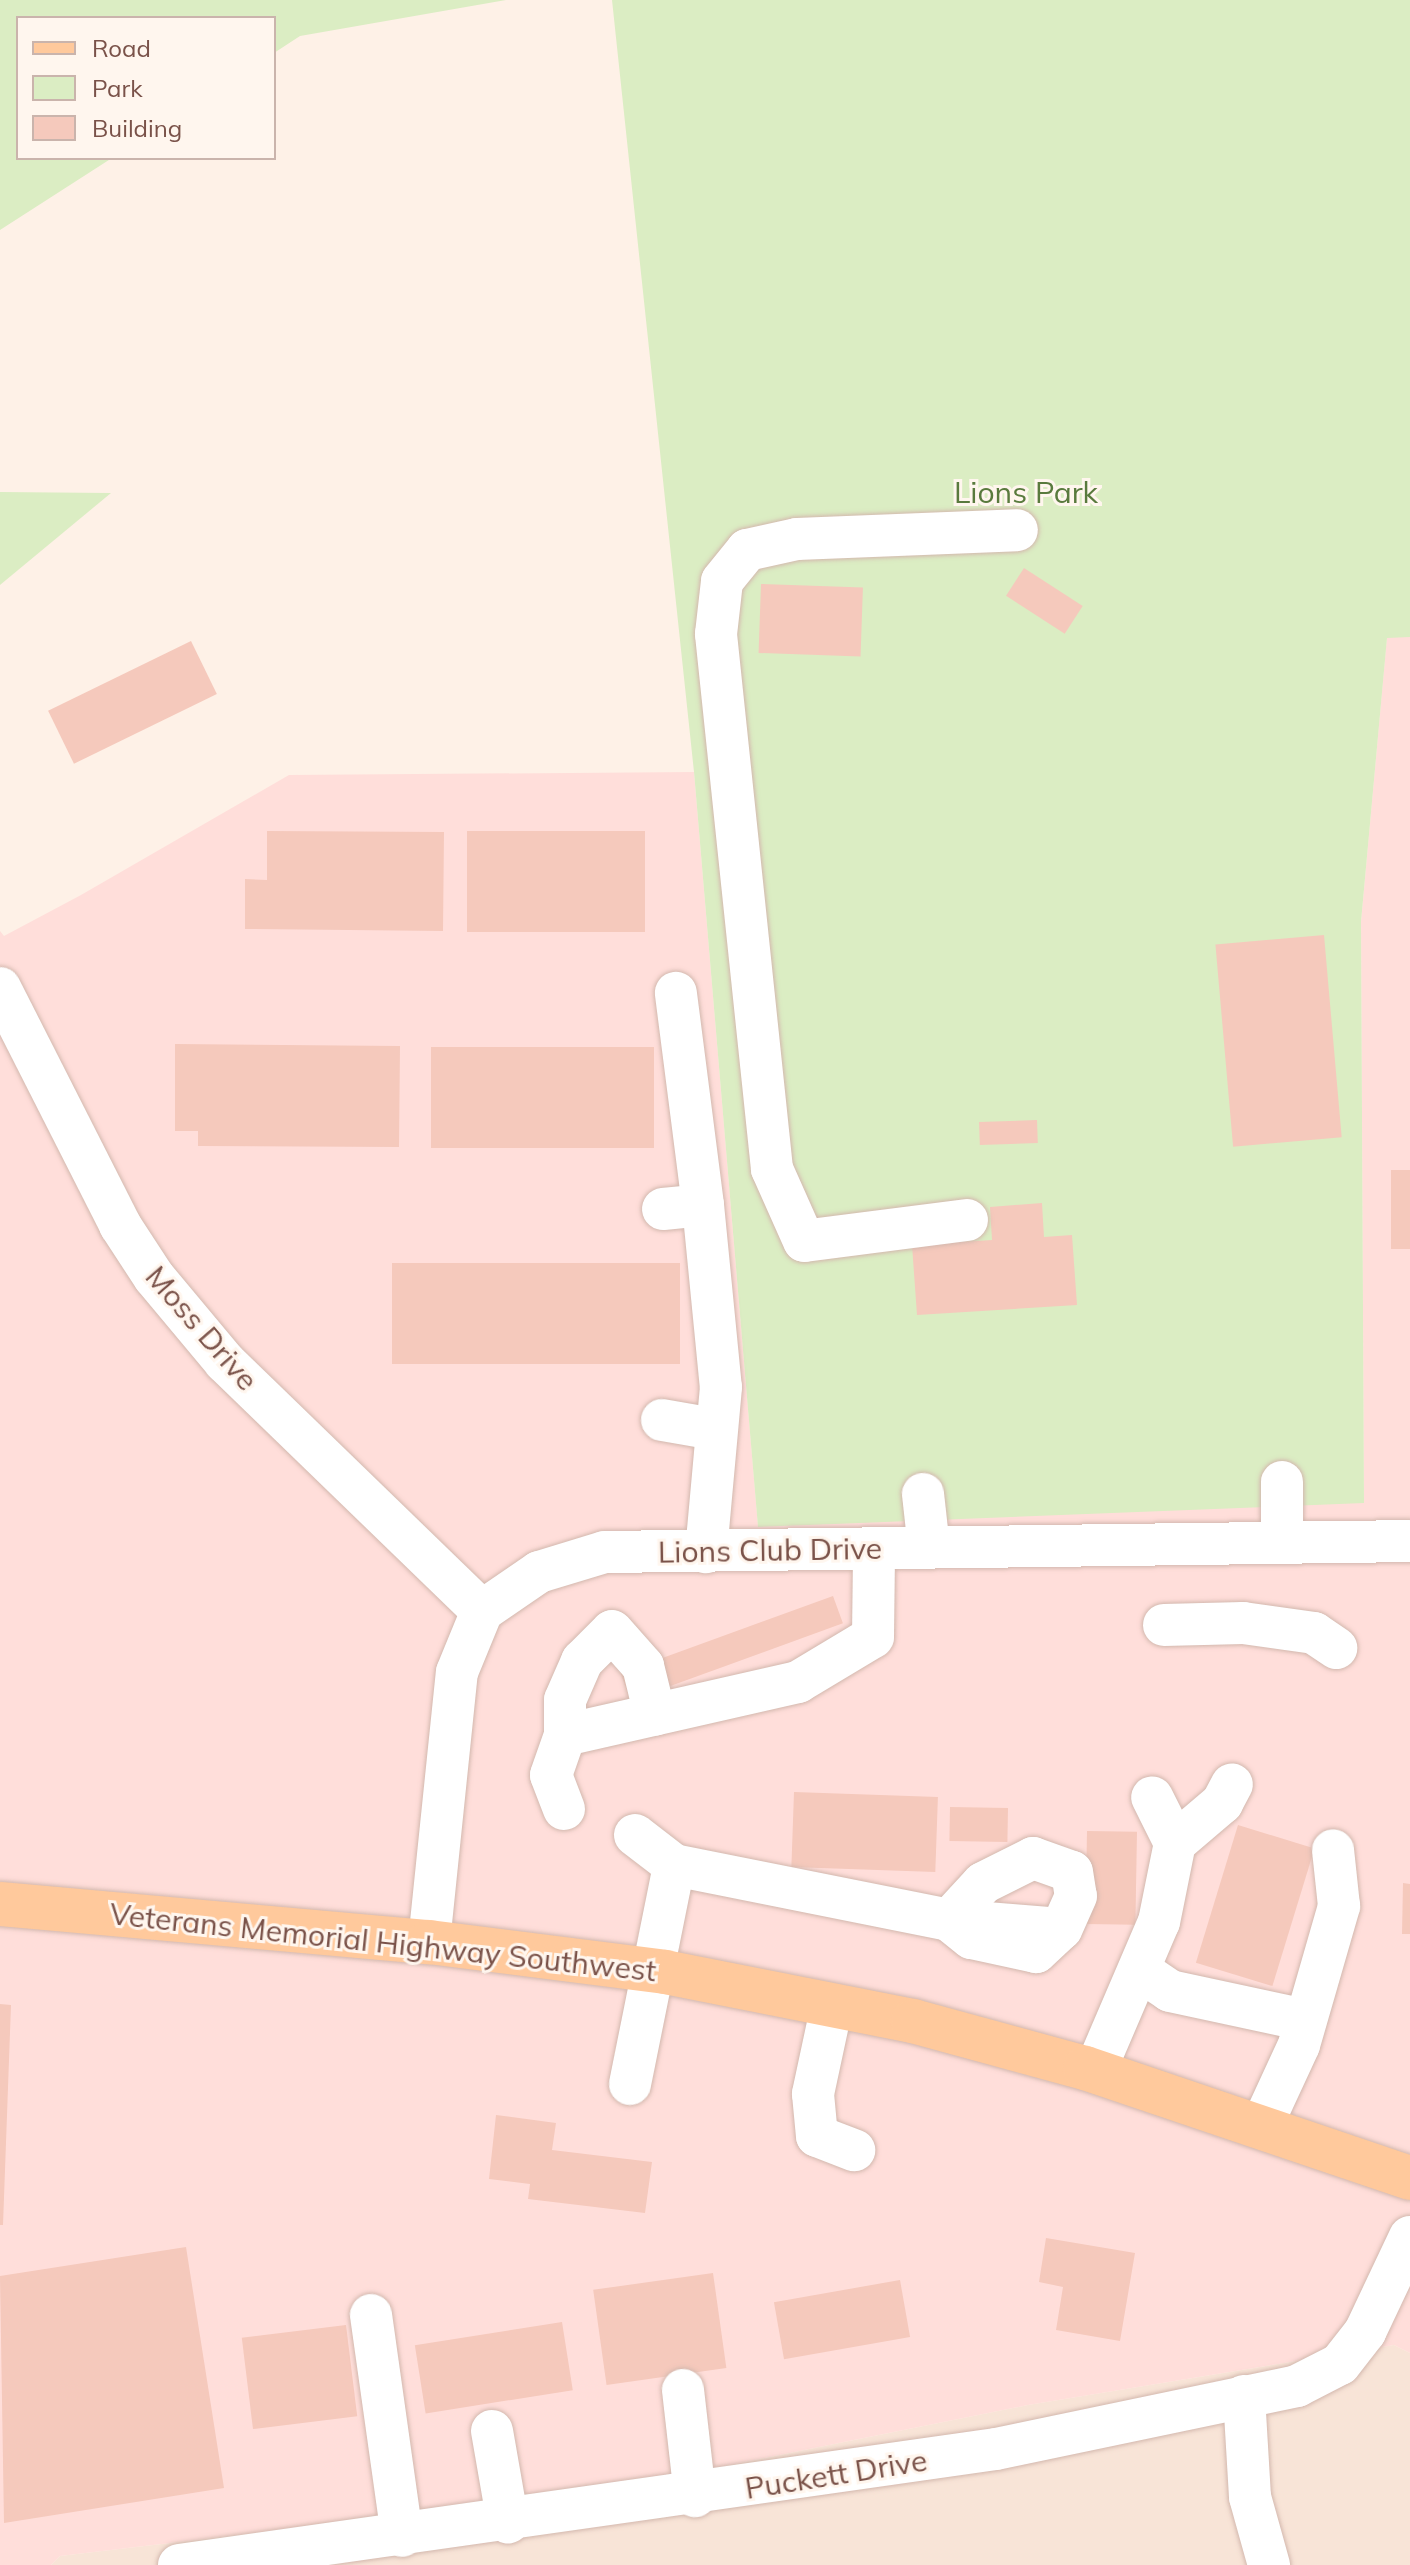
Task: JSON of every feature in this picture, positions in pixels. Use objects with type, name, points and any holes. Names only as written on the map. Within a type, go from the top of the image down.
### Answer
[{"type":"main road","name":"Veterans Memorial Highway Southwest","points":[[0,1904],[429,1942],[652,1970],[832,2005],[1095,2071],[1262,2125],[1410,2178]]},
{"type":"street","points":[[967,1220],[888,1233],[804,1241],[772,1169],[760,1109],[716,634],[722,581],[731,562],[772,542],[1017,530]]},
{"type":"street","name":"Moss Drive","points":[[0,988],[120,1225],[154,1277],[225,1362],[482,1611]]},
{"type":"street","points":[[676,993],[683,1207],[721,1367],[706,1552]]},
{"type":"street","points":[[662,1420],[714,1429]]},
{"type":"street","points":[[1282,1482],[1282,1540]]},
{"type":"street","points":[[923,1494],[929,1548]]},
{"type":"street","name":"Lions Club Drive","points":[[482,1611],[572,1559],[706,1552],[828,1536],[874,1549],[929,1548],[1046,1528],[1282,1540],[1410,1541]]},
{"type":"street","points":[[565,1735],[798,1682],[873,1637],[874,1549]]},
{"type":"street","points":[[429,1942],[457,1672],[482,1611]]},
{"type":"street","points":[[1164,1625],[1243,1623],[1314,1633],[1336,1648]]},
{"type":"street","points":[[564,1809],[551,1775],[565,1735],[565,1700],[582,1661],[612,1631],[643,1666],[655,1715]]},
{"type":"street","points":[[1175,1843],[1222,1803],[1232,1784]]},
{"type":"street","points":[[1095,2071],[1159,1922],[1175,1843],[1152,1797]]},
{"type":"street","points":[[635,1835],[674,1865],[949,1920],[971,1938],[1036,1952],[1061,1929],[1074,1910],[1072,1872],[1033,1858],[983,1883],[949,1920]]},
{"type":"street","points":[[1262,2125],[1305,2020],[1339,1906],[1333,1850]]},
{"type":"street","points":[[630,2084],[674,1865]]},
{"type":"street","points":[[1139,1970],[1170,1991],[1305,2020]]},
{"type":"street","points":[[832,2005],[813,2094],[817,2136],[854,2150]]},
{"type":"street","name":"Puckett Drive","points":[[179,2565],[508,2523],[996,2449],[1297,2386],[1340,2364],[1365,2332],[1410,2237]]},
{"type":"street","points":[[371,2315],[402,2536]]},
{"type":"street","points":[[683,2390],[695,2496]]},
{"type":"street","points":[[1244,2396],[1250,2497],[1269,2565]]},
{"type":"street","points":[[492,2431],[508,2523]]},
{"type":"shaded area","points":[[1387,637],[1410,637],[1410,2353],[1394,2345],[1028,2405],[585,2494],[60,2556],[51,2565],[0,2565],[0,931],[4,936],[81,895],[289,775],[694,772],[758,1526],[1364,1502],[1361,922]]},
{"type":"shaded area","points":[[1394,2345],[1410,2353],[1410,2565],[51,2565],[60,2556],[585,2494],[1028,2405]]},
{"type":"green space","points":[[0,0],[506,0],[300,36],[276,52],[276,16],[16,16],[16,160],[109,160],[0,230]]},
{"type":"green space","name":"Lions Park","points":[[612,0],[1410,0],[1410,637],[1387,638],[1361,922],[1364,1503],[758,1527],[694,772]]},
{"type":"green space","points":[[0,492],[111,493],[0,585]]},
{"type":"building","points":[[1024,568],[1083,606],[1065,634],[1006,596]]},
{"type":"building","points":[[761,584],[863,588],[861,657],[759,653]]},
{"type":"building","points":[[191,641],[217,694],[74,764],[48,711]]},
{"type":"building","points":[[267,831],[444,832],[443,931],[245,929],[245,879],[267,880]]},
{"type":"building","points":[[467,831],[645,831],[645,932],[467,932]]},
{"type":"building","points":[[1324,935],[1342,1137],[1233,1147],[1215,944]]},
{"type":"building","points":[[175,1044],[400,1046],[399,1147],[198,1146],[198,1131],[175,1131]]},
{"type":"building","points":[[431,1047],[654,1047],[654,1148],[431,1148]]},
{"type":"building","points":[[1037,1120],[1038,1143],[980,1145],[979,1122]]},
{"type":"building","points":[[1391,1170],[1410,1170],[1410,1249],[1391,1249]]},
{"type":"building","points":[[1042,1203],[1044,1237],[1072,1235],[1077,1305],[917,1315],[912,1245],[992,1240],[990,1207]]},
{"type":"building","points":[[392,1263],[680,1263],[680,1364],[392,1364]]},
{"type":"building","points":[[833,1596],[843,1623],[631,1701],[621,1673]]},
{"type":"building","points":[[794,1792],[938,1797],[935,1872],[791,1867]]},
{"type":"building","points":[[950,1807],[1008,1808],[1007,1842],[949,1841]]},
{"type":"building","points":[[1238,1825],[1315,1848],[1272,1986],[1196,1963]]},
{"type":"building","points":[[1087,1831],[1137,1832],[1135,1925],[1085,1924]]},
{"type":"building","points":[[1403,1883],[1410,1884],[1410,1934],[1402,1934]]},
{"type":"building","points":[[0,2004],[11,2005],[3,2225],[0,2225]]},
{"type":"building","points":[[496,2115],[556,2123],[552,2150],[652,2162],[645,2213],[528,2199],[530,2184],[489,2179]]},
{"type":"building","points":[[1046,2238],[1135,2253],[1120,2341],[1056,2330],[1063,2287],[1039,2282]]},
{"type":"building","points":[[186,2247],[224,2488],[4,2523],[0,2276]]},
{"type":"building","points":[[713,2273],[726,2368],[607,2385],[593,2290]]},
{"type":"building","points":[[900,2280],[910,2337],[784,2359],[774,2302]]},
{"type":"building","points":[[562,2322],[573,2390],[426,2413],[415,2345]]},
{"type":"building","points":[[346,2325],[357,2416],[253,2429],[242,2338]]}]
